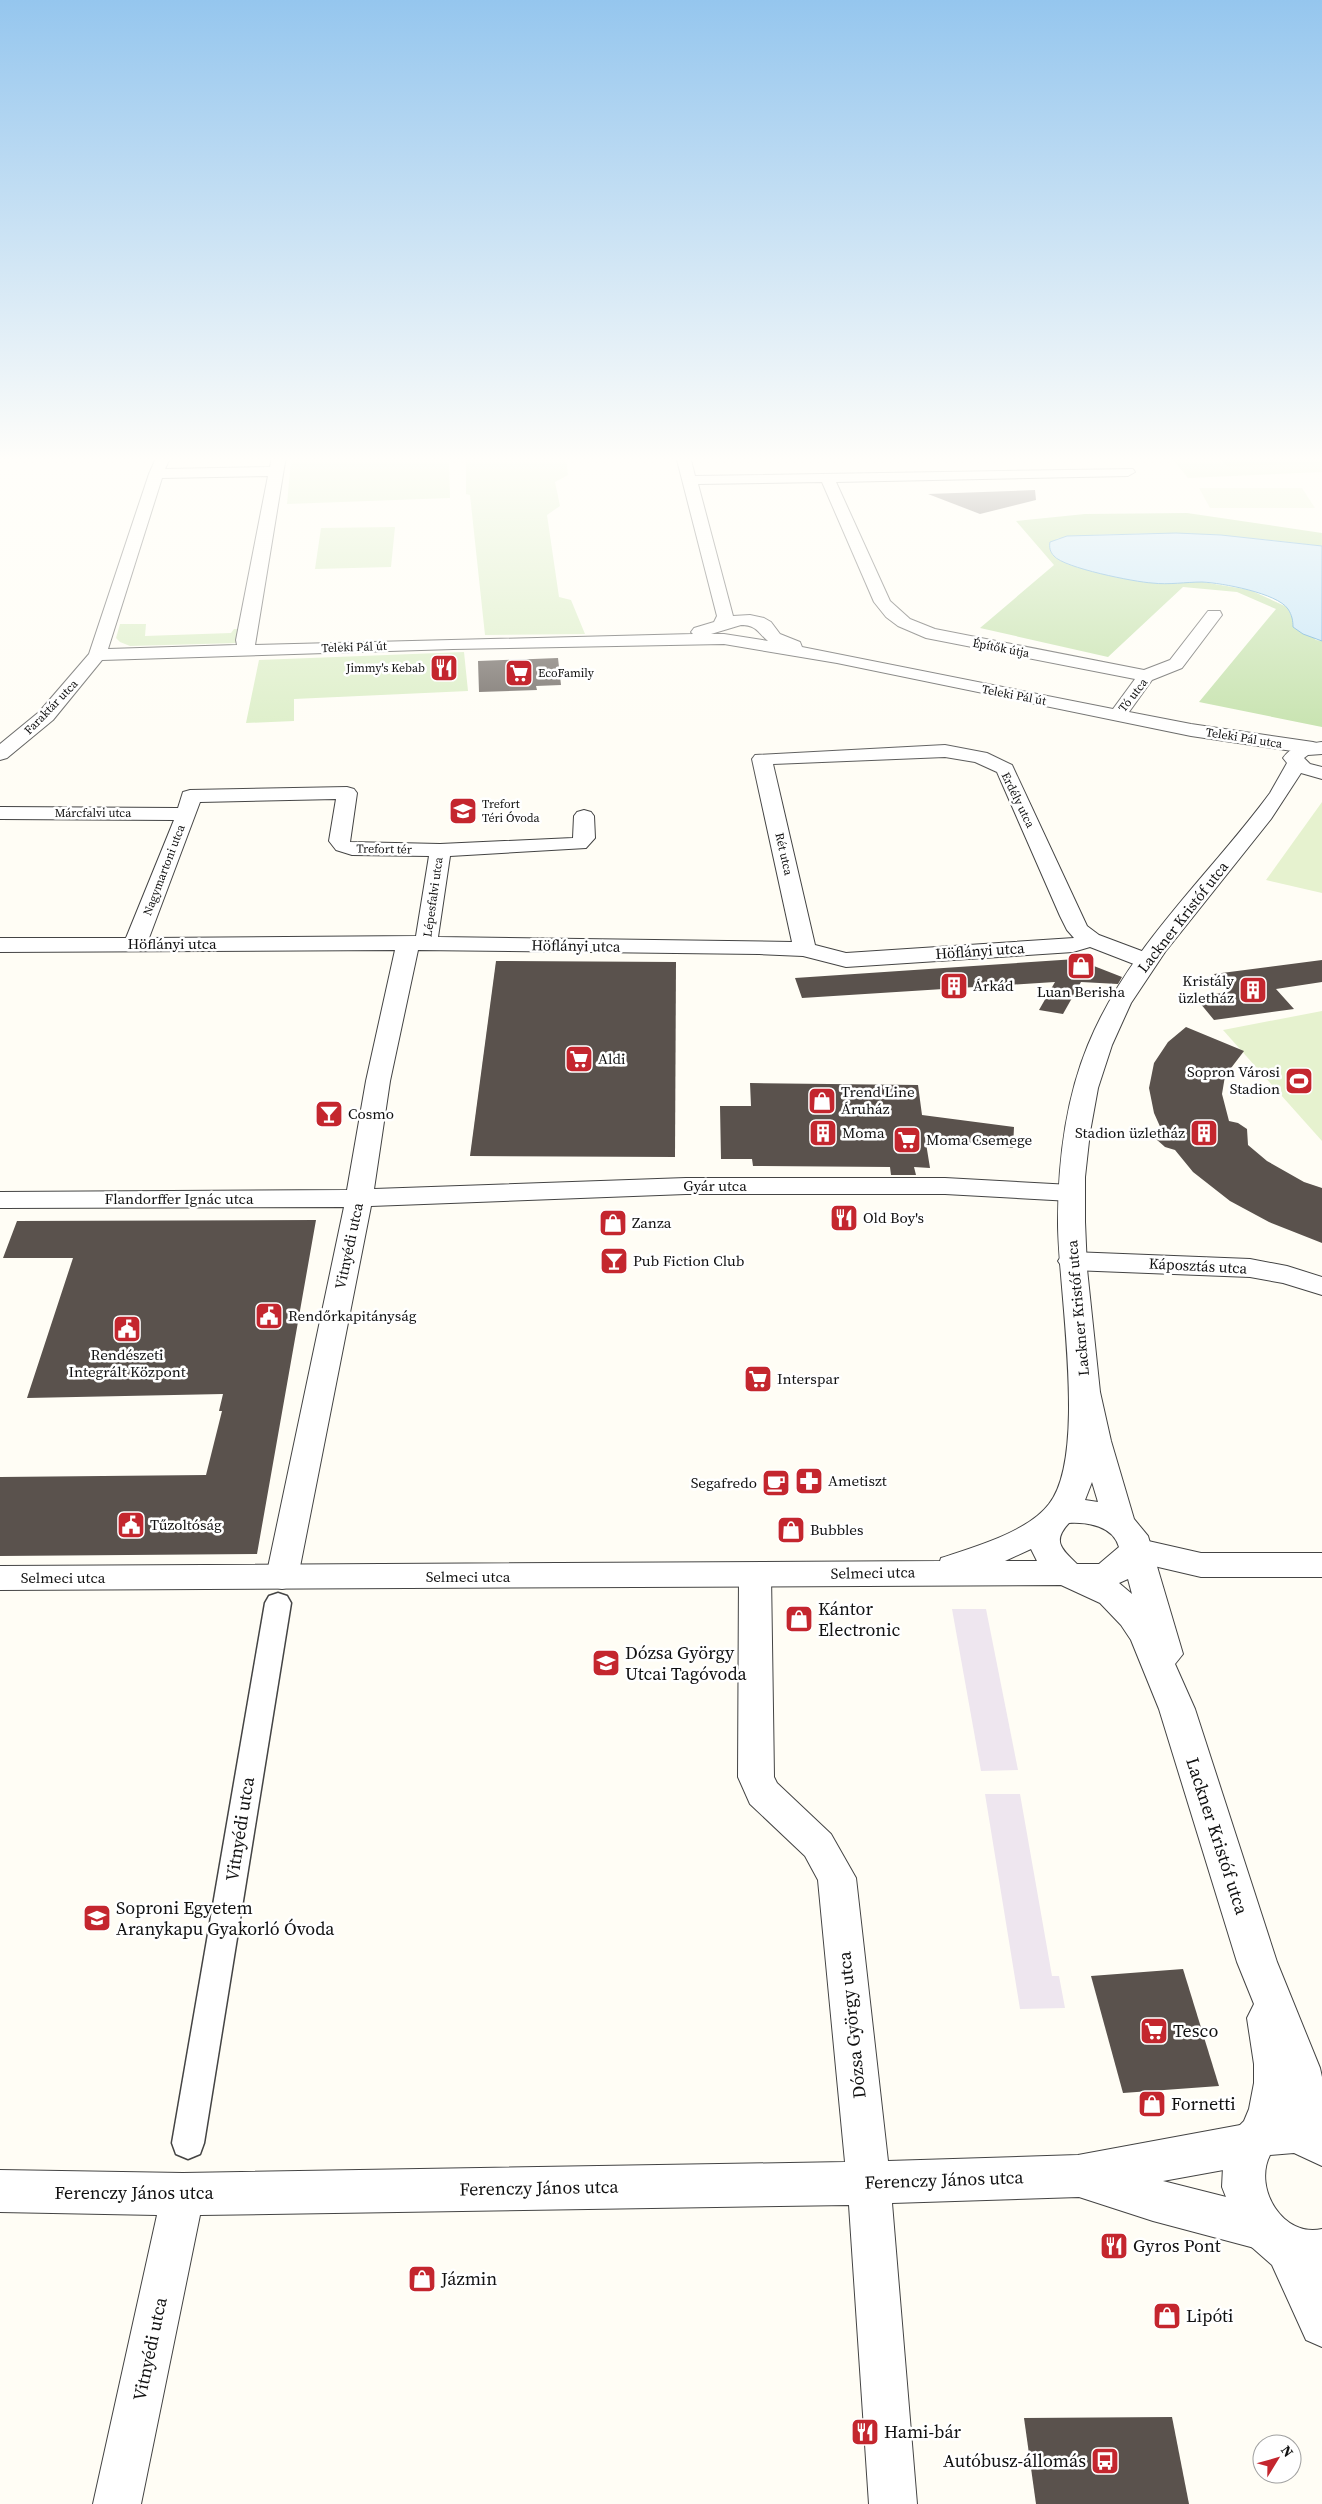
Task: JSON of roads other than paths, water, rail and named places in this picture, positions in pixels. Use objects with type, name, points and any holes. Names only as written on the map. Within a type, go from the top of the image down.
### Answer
[{"type":"street","points":[[97,655],[124,573]]},
{"type":"street","points":[[247,650],[245,640],[257,573]]},
{"type":"street","points":[[716,573],[725,616],[725,633]]},
{"type":"street","name":"Építők útja","points":[[869,573],[882,602],[895,618],[913,628],[932,634],[1146,676]]},
{"type":"street","points":[[718,581],[732,606],[752,621]]},
{"type":"street","name":"Tó utca","points":[[1117,716],[1146,676],[1176,664],[1214,615]]},
{"type":"street","name":"Teleki Pál út","points":[[725,633],[752,621],[766,626],[770,634],[790,644],[836,658]]},
{"type":"street","name":"Teleki Pál út","points":[[97,655],[611,641],[725,633],[757,640],[770,634]]},
{"type":"street","name":"Teleki Pál út","points":[[725,633],[836,658],[1191,730]]},
{"type":"street","name":"Faraktár utca","points":[[0,754],[46,716],[97,655]]},
{"type":"street","name":"Teleki Pál utca","points":[[1191,730],[1317,748]]},
{"type":"street","name":"Teleki Pál utca","points":[[1191,730],[1260,746],[1295,760]]},
{"type":"street","points":[[1295,760],[1303,750],[1317,748]]},
{"type":"street","name":"Erdély utca","points":[[762,759],[945,751],[980,757],[1006,769],[1071,916],[1078,930],[1091,940]]},
{"type":"street","name":"Rét utca","points":[[762,759],[803,935],[804,949]]},
{"type":"street","name":"Lackner Kristóf utca","points":[[1177,1709],[1162,1635],[1132,1536],[1119,1522],[1085,1393],[1072,1261],[1071,1193],[1081,1101],[1107,1028],[1147,961],[1274,803],[1290,778],[1295,760],[1303,768],[1322,773]]},
{"type":"street","name":"Lackner Kristóf utca","points":[[1274,803],[1296,785],[1322,773]]},
{"type":"street","name":"Trefort tér","points":[[188,805],[347,793],[339,841],[343,846],[352,849],[440,850],[578,844],[585,838],[584,816]]},
{"type":"street","name":"Márcfalvi utca","points":[[0,813],[188,805]]},
{"type":"street","name":"Nagymartoni utca","points":[[135,944],[188,805]]},
{"type":"street","name":"Lépesfalvi utca","points":[[417,944],[440,850]]},
{"type":"street","points":[[1091,940],[1147,961]]},
{"type":"street","name":"Höflányi utca","points":[[0,945],[417,944],[804,949],[846,960],[1073,945],[1091,940]]},
{"type":"street","name":"Vitnyédi utca","points":[[188,2143],[280,1590],[359,1198],[378,1081],[417,944]]},
{"type":"street","name":"Gyár utca","points":[[359,1198],[438,1193],[710,1186],[910,1186],[1071,1193]]},
{"type":"street","name":"Flandorffer Ignác utca","points":[[0,1200],[359,1198]]},
{"type":"street","name":"Káposztás utca","points":[[1072,1261],[1250,1268],[1287,1275],[1322,1286]]},
{"type":"street","name":"Lackner Kristóf utca","points":[[1085,1393],[1080,1472],[1073,1493],[1052,1521],[1042,1539],[1045,1549],[1080,1576],[1112,1594],[1133,1616],[1146,1635],[1177,1709],[1257,1962],[1299,2068],[1321,2145]]},
{"type":"street","points":[[1052,1521],[1076,1510],[1097,1512],[1119,1522]]},
{"type":"street","name":"Selmeci utca","points":[[936,1573],[983,1557],[1052,1521]]},
{"type":"street","name":"Selmeci utca","points":[[0,1578],[280,1590],[755,1575],[936,1573],[1080,1576],[1140,1564],[1197,1576],[1272,1565],[1322,1565]]},
{"type":"street","name":"Dózsa György utca","points":[[755,1575],[756,1777],[763,1793],[818,1845],[837,1878],[888,2408],[893,2504]]},
{"type":"street","name":"Lackner Kristóf utca","points":[[1257,1962],[1274,2064],[1275,2082],[1270,2109],[1244,2167],[1244,2187],[1252,2210],[1291,2243],[1322,2324]]},
{"type":"street","name":"Lackner Kristóf utca","points":[[1256,2140],[1298,2132],[1321,2145]]},
{"type":"street","name":"Ferenczy János utca","points":[[0,2191],[183,2194],[867,2183],[1078,2176],[1256,2140]]},
{"type":"street","name":"Ferenczy János utca","points":[[1078,2176],[1291,2243]]},
{"type":"street","name":"Vitnyédi utca","points":[[118,2504],[183,2194]]},
{"type":"water","points":[[1098,573],[1322,573],[1322,641],[1303,634],[1293,627],[1288,609],[1273,598],[1261,594],[1211,583],[1158,584]]},
{"type":"place","name":"Jimmy's Kebab","points":[[444,668]]},
{"type":"place","name":"EcoFamily","points":[[519,673]]},
{"type":"place","name":"Trefort Téri Óvoda","points":[[463,811]]},
{"type":"place","name":"Luan Berisha","points":[[1081,966]]},
{"type":"place","name":"Árkád","points":[[954,986]]},
{"type":"place","name":"Kristály üzletház","points":[[1253,990]]},
{"type":"place","name":"Aldi","points":[[579,1059]]},
{"type":"place","name":"Sopron Városi Stadion","points":[[1299,1081]]},
{"type":"place","name":"Trend Line Áruház","points":[[822,1101]]},
{"type":"place","name":"Cosmo","points":[[329,1114]]},
{"type":"place","name":"Moma","points":[[823,1133]]},
{"type":"place","name":"Stadion üzletház","points":[[1204,1133]]},
{"type":"place","name":"Moma Csemege","points":[[907,1140]]},
{"type":"place","name":"Old Boy's","points":[[844,1218]]},
{"type":"place","name":"Zanza","points":[[613,1223]]},
{"type":"place","name":"Pub Fiction Club","points":[[614,1261]]},
{"type":"place","name":"Rendőrkapitányság","points":[[269,1316]]},
{"type":"place","name":"Rendészeti Integrált Központ","points":[[127,1329]]},
{"type":"place","name":"Interspar","points":[[758,1379]]},
{"type":"place","name":"Ametiszt","points":[[809,1481]]},
{"type":"place","name":"Segafredo","points":[[776,1483]]},
{"type":"place","name":"Tűzoltóság","points":[[131,1525]]},
{"type":"place","name":"Bubbles","points":[[791,1530]]},
{"type":"place","name":"Kántor Electronic","points":[[799,1619]]},
{"type":"place","name":"Dózsa György Utcai Tagóvoda","points":[[606,1663]]},
{"type":"place","name":"Soproni Egyetem Aranykapu Gyakorló Óvoda","points":[[97,1918]]},
{"type":"place","name":"Tesco","points":[[1154,2031]]},
{"type":"place","name":"Fornetti","points":[[1152,2104]]},
{"type":"place","name":"Gyros Pont","points":[[1114,2246]]},
{"type":"place","name":"Jázmin","points":[[422,2279]]},
{"type":"place","name":"Lipóti","points":[[1167,2316]]},
{"type":"place","name":"Hami-bár","points":[[865,2432]]},
{"type":"place","name":"Autóbusz-állomás","points":[[1105,2461]]}]
